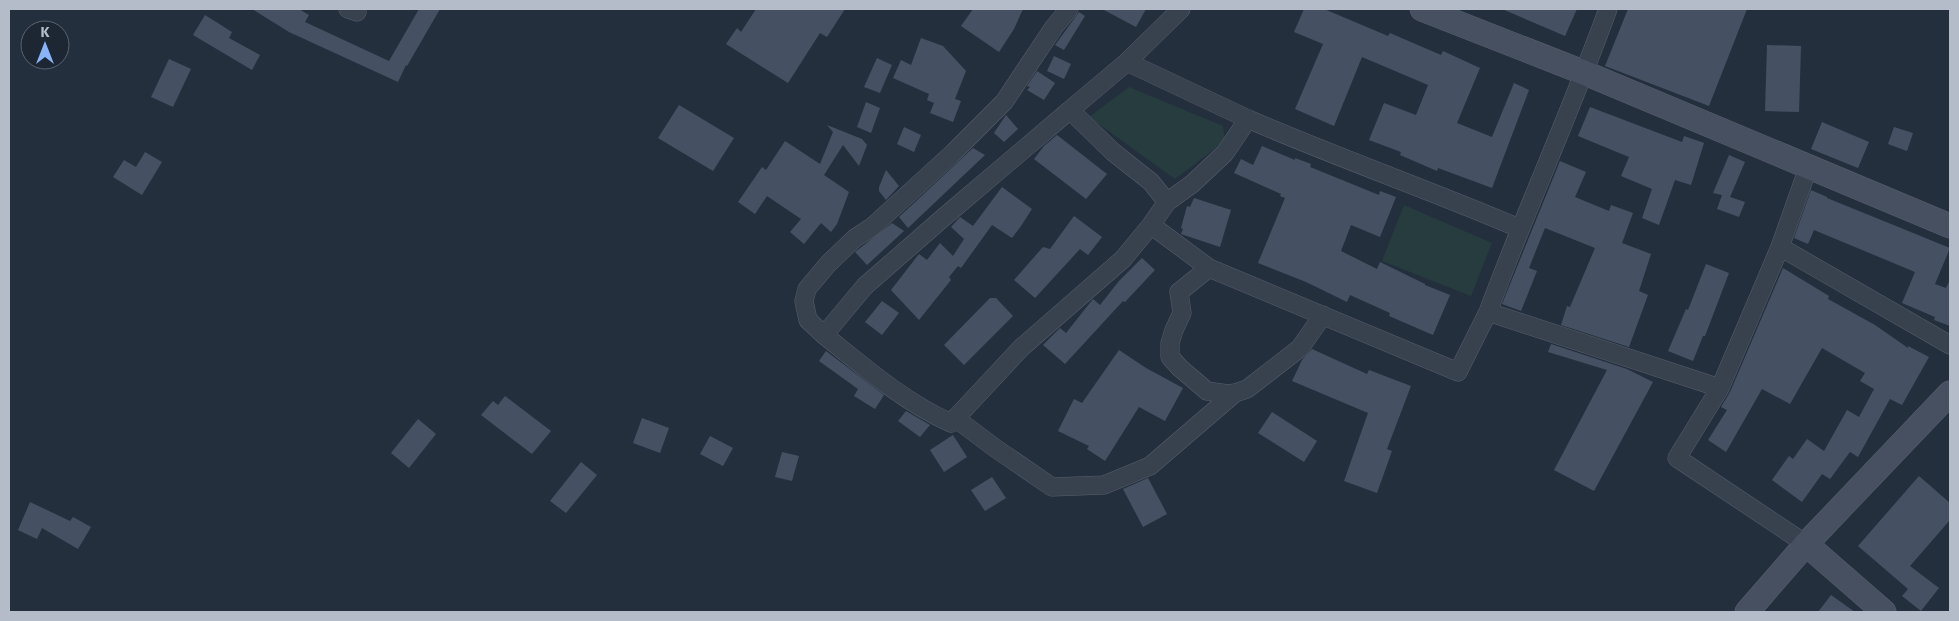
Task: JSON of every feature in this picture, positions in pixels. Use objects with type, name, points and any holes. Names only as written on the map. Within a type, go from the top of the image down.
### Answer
[{"type":"main road","points":[[1422,9],[1585,73],[1950,226]]},
{"type":"main road","points":[[1746,612],[1806,544],[1950,393]]},
{"type":"main road","points":[[1806,544],[1884,612]]},
{"type":"street","points":[[1069,9],[1054,27],[1004,102],[952,153],[872,226],[855,238],[828,264],[807,289],[804,301],[808,320],[873,375],[934,415],[951,423],[1022,347],[1123,259],[1167,202],[1192,184],[1225,153],[1248,120]]},
{"type":"street","points":[[824,335],[865,286],[1127,62],[1181,9]]},
{"type":"street","points":[[1151,225],[1209,268],[1458,372],[1488,312],[1519,228],[1585,73],[1608,9]]},
{"type":"street","points":[[1127,62],[1248,120],[1448,197],[1519,228]]},
{"type":"street","points":[[1070,110],[1114,152],[1151,182],[1167,202]]},
{"type":"street","points":[[1806,544],[1677,458],[1720,388],[1780,247],[1808,168]]},
{"type":"street","points":[[1780,247],[1950,345]]},
{"type":"street","points":[[1209,268],[1179,292],[1182,313],[1170,343],[1170,357],[1206,391],[1228,394],[1247,389],[1300,348],[1323,315]]},
{"type":"street","points":[[1488,312],[1720,388]]},
{"type":"street","points":[[956,418],[994,448],[1052,487],[1104,486],[1150,466],[1235,392]]},
{"type":"green space","points":[[1129,87],[1223,126],[1225,141],[1175,179],[1089,117]]},
{"type":"green space","points":[[1404,205],[1492,243],[1471,296],[1382,261]]},
{"type":"building","points":[[252,9],[299,9],[309,15],[305,22],[389,61],[419,9],[440,9],[406,65],[398,82],[289,32]]},
{"type":"building","points":[[756,9],[845,9],[827,37],[820,33],[788,83],[726,44],[737,28],[741,32]]},
{"type":"building","points":[[973,9],[1023,9],[1014,29],[999,52],[961,26]]},
{"type":"building","points":[[1102,9],[1146,9],[1136,27]]},
{"type":"building","points":[[1304,9],[1324,9],[1388,36],[1390,33],[1441,55],[1443,51],[1480,68],[1457,123],[1492,137],[1514,83],[1529,90],[1492,188],[1438,168],[1437,171],[1400,155],[1401,152],[1369,140],[1384,103],[1416,115],[1428,85],[1362,57],[1334,126],[1295,109],[1323,44],[1294,32]]},
{"type":"building","points":[[1502,9],[1577,9],[1565,36]]},
{"type":"building","points":[[1628,9],[1747,9],[1709,106],[1605,66]]},
{"type":"building","points":[[1079,12],[1085,16],[1064,50],[1055,45]]},
{"type":"building","points":[[205,15],[232,32],[229,38],[260,55],[252,70],[193,35]]},
{"type":"building","points":[[921,38],[943,46],[966,71],[955,99],[961,101],[953,122],[930,113],[934,103],[927,100],[929,94],[893,78],[901,60],[911,65]]},
{"type":"building","points":[[1767,45],[1801,46],[1799,112],[1765,111]]},
{"type":"building","points":[[1054,56],[1071,64],[1064,79],[1047,71]]},
{"type":"building","points":[[877,58],[892,65],[880,93],[864,87]]},
{"type":"building","points":[[169,59],[191,69],[173,107],[151,97]]},
{"type":"building","points":[[1037,71],[1055,83],[1044,100],[1027,90],[1030,87],[1027,86]]},
{"type":"building","points":[[866,102],[880,108],[871,133],[857,127]]},
{"type":"building","points":[[679,105],[734,138],[713,171],[658,138]]},
{"type":"building","points":[[1590,107],[1682,142],[1684,136],[1704,143],[1691,185],[1675,180],[1659,225],[1642,218],[1652,189],[1621,176],[1629,157],[1578,136]]},
{"type":"building","points":[[1006,115],[1018,129],[1004,142],[994,133]]},
{"type":"building","points":[[1822,122],[1869,142],[1858,168],[1811,149]]},
{"type":"building","points":[[827,125],[862,139],[867,145],[859,166],[843,145],[824,175],[849,192],[837,224],[831,232],[821,223],[804,244],[790,232],[801,219],[767,196],[755,214],[738,202],[762,167],[766,170],[785,141],[820,164],[833,132]]},
{"type":"building","points":[[904,127],[921,135],[914,152],[897,144]]},
{"type":"building","points":[[1894,127],[1913,133],[1907,151],[1888,144]]},
{"type":"building","points":[[1057,135],[1107,174],[1086,199],[1034,159],[1044,146]]},
{"type":"building","points":[[1262,146],[1295,160],[1295,158],[1311,164],[1310,167],[1379,195],[1380,191],[1396,197],[1380,237],[1351,225],[1341,251],[1377,269],[1380,262],[1425,285],[1450,295],[1433,335],[1389,316],[1390,313],[1350,295],[1347,302],[1306,282],[1258,263],[1285,198],[1280,196],[1281,194],[1234,173],[1241,159],[1253,165]]},
{"type":"building","points":[[973,148],[985,155],[908,228],[899,217]]},
{"type":"building","points":[[145,152],[162,162],[142,195],[113,177],[124,160],[136,167]]},
{"type":"building","points":[[1729,155],[1745,162],[1730,197],[1745,202],[1739,217],[1717,209],[1722,195],[1713,193]]},
{"type":"building","points":[[1560,161],[1586,172],[1575,197],[1609,211],[1611,205],[1633,213],[1622,243],[1651,254],[1639,291],[1648,295],[1629,347],[1561,325],[1567,306],[1570,307],[1595,248],[1545,228],[1529,268],[1537,271],[1521,311],[1502,304]]},
{"type":"building","points":[[886,170],[899,186],[886,200],[879,191],[879,187]]},
{"type":"building","points":[[1002,187],[1032,209],[1012,238],[992,225],[961,268],[958,266],[949,277],[951,280],[919,320],[891,290],[919,254],[927,260],[940,243],[953,256],[964,239],[951,227],[960,217],[973,226]]},
{"type":"building","points":[[1811,190],[1950,248],[1935,284],[1946,288],[1950,280],[1950,326],[1934,320],[1935,317],[1902,303],[1915,272],[1814,230],[1808,244],[1794,238]]},
{"type":"building","points":[[1194,198],[1231,210],[1220,247],[1181,234],[1187,206],[1190,207]]},
{"type":"building","points":[[1074,216],[1102,237],[1088,255],[1080,249],[1035,298],[1014,280],[1043,247],[1050,249]]},
{"type":"building","points":[[892,223],[904,231],[867,265],[855,252]]},
{"type":"building","points":[[1142,258],[1155,270],[1125,302],[1123,301],[1065,364],[1043,345],[1060,328],[1066,333],[1093,299],[1100,305],[1119,281]]},
{"type":"building","points":[[1706,264],[1729,273],[1705,336],[1703,336],[1693,361],[1668,351],[1686,309],[1688,310]]},
{"type":"building","points":[[1783,268],[1829,296],[1828,299],[1875,325],[1908,348],[1908,346],[1929,357],[1902,405],[1890,399],[1858,457],[1850,452],[1830,479],[1822,474],[1802,502],[1772,480],[1789,456],[1793,459],[1807,439],[1824,451],[1847,410],[1859,417],[1874,389],[1860,381],[1865,373],[1822,348],[1790,404],[1762,389],[1726,452],[1708,440],[1727,410],[1721,407],[1730,392]]},
{"type":"building","points":[[990,298],[996,298],[1013,316],[964,365],[944,345]]},
{"type":"building","points":[[882,301],[899,313],[882,335],[865,322]]},
{"type":"building","points":[[1551,344],[1627,369],[1653,382],[1594,491],[1554,470],[1607,370],[1548,352]]},
{"type":"building","points":[[1312,349],[1367,374],[1369,370],[1411,386],[1387,449],[1392,451],[1377,493],[1344,481],[1368,413],[1292,381],[1302,360]]},
{"type":"building","points":[[1119,350],[1146,368],[1183,388],[1165,421],[1139,407],[1105,461],[1087,449],[1089,446],[1058,431],[1074,399],[1082,403]]},
{"type":"building","points":[[826,351],[884,395],[875,409],[854,396],[858,389],[819,361]]},
{"type":"building","points":[[505,396],[551,431],[532,454],[481,415],[493,401],[498,405]]},
{"type":"building","points":[[906,411],[930,425],[920,437],[898,421]]},
{"type":"building","points":[[1272,412],[1317,441],[1304,462],[1258,433]]},
{"type":"building","points":[[642,418],[669,428],[660,453],[633,443]]},
{"type":"building","points":[[418,419],[436,434],[409,468],[391,453]]},
{"type":"building","points":[[953,435],[967,457],[944,472],[930,450]]},
{"type":"building","points":[[710,436],[733,448],[723,466],[700,454]]},
{"type":"building","points":[[782,452],[799,456],[792,481],[775,477]]},
{"type":"building","points":[[581,462],[597,475],[566,513],[550,501]]},
{"type":"building","points":[[1919,476],[1950,503],[1950,520],[1910,566],[1939,588],[1921,611],[1902,596],[1908,589],[1858,546]]},
{"type":"building","points":[[992,477],[1006,498],[985,511],[971,490]]},
{"type":"building","points":[[1148,478],[1167,514],[1143,527],[1123,489]]},
{"type":"building","points":[[30,502],[70,521],[73,517],[91,527],[78,549],[42,528],[37,539],[18,530]]},
{"type":"building","points":[[1831,595],[1855,612],[1818,612]]}]
